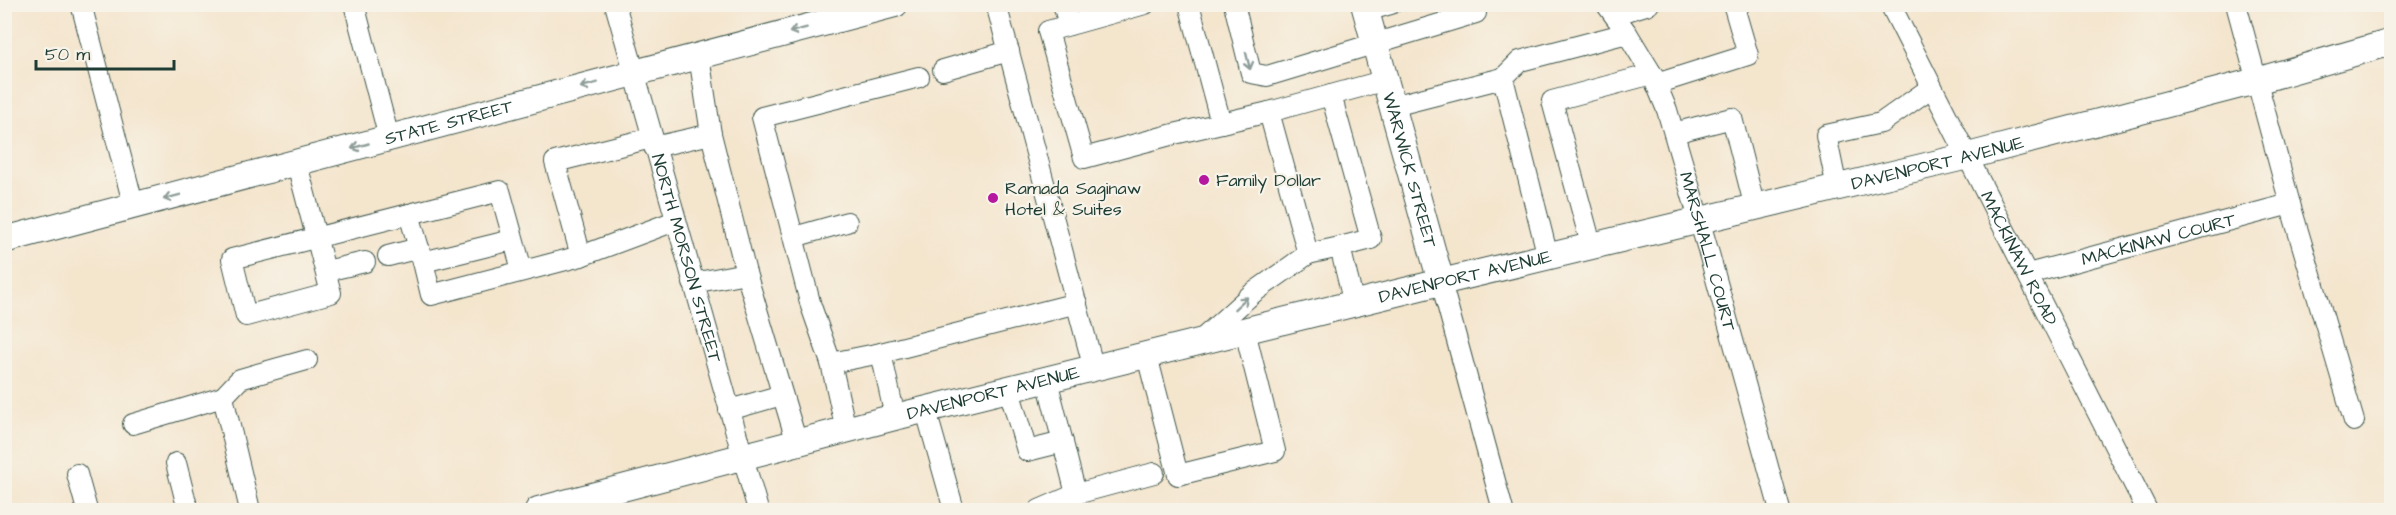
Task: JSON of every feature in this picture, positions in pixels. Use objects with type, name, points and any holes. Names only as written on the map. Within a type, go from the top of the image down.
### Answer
[{"type":"main road","name":"STATE STREET","points":[[4,240],[297,164],[883,6]]},
{"type":"main road","name":"WARWICK STREET","points":[[1374,7],[1376,42],[1441,282]]},
{"type":"main road","name":"DAVENPORT AVENUE","points":[[538,510],[895,417],[1441,282],[1592,248],[1968,156],[2256,81],[2391,42]]},
{"type":"street","points":[[81,4],[134,207]]},
{"type":"street","points":[[354,4],[389,138]]},
{"type":"street","name":"NORTH MORSON STREET","points":[[615,4],[652,142],[758,510]]},
{"type":"street","points":[[996,4],[1094,369]]},
{"type":"street","points":[[1063,4],[1069,25]]},
{"type":"street","points":[[1145,4],[1090,11],[1069,25],[1048,31],[1084,158],[1386,80]]},
{"type":"street","points":[[1189,4],[1221,123]]},
{"type":"street","points":[[1234,4],[1251,73],[1267,75],[1476,13],[1473,4]]},
{"type":"street","points":[[1610,10],[1649,4]]},
{"type":"street","name":"MACKINAW ROAD","points":[[1890,4],[2147,510]]},
{"type":"street","points":[[2236,4],[2290,204],[2354,421]]},
{"type":"street","points":[[1592,248],[1552,101],[1654,79],[1748,55],[1736,5]]},
{"type":"street","name":"MARSHALL COURT","points":[[1610,10],[1627,33],[1654,79],[1674,133],[1780,510]]},
{"type":"street","points":[[1393,106],[1503,78],[1520,61],[1627,33]]},
{"type":"street","points":[[943,70],[1008,51]]},
{"type":"street","points":[[699,56],[711,134],[746,273],[796,443]]},
{"type":"street","points":[[846,430],[831,363],[811,306],[762,117],[919,77]]},
{"type":"street","points":[[1503,78],[1548,257]]},
{"type":"street","points":[[1837,188],[1826,135],[1881,123],[1932,87]]},
{"type":"street","points":[[1198,343],[1253,293],[1308,254],[1371,239],[1331,95]]},
{"type":"street","points":[[1269,112],[1308,254]]},
{"type":"street","points":[[1674,133],[1732,118],[1755,208]]},
{"type":"street","points":[[581,256],[555,162],[652,142],[711,134]]},
{"type":"street","points":[[297,164],[316,238],[326,272],[331,293],[246,316],[232,259],[316,238],[409,214],[500,192],[522,270]]},
{"type":"street","name":"MACKINAW COURT","points":[[2028,274],[2290,204]]},
{"type":"street","points":[[409,214],[431,295],[581,256],[675,221]]},
{"type":"street","points":[[794,237],[847,222]]},
{"type":"street","points":[[388,256],[421,255],[512,240]]},
{"type":"street","points":[[1340,247],[1354,304]]},
{"type":"street","points":[[326,272],[365,262]]},
{"type":"street","points":[[693,283],[746,273]]},
{"type":"street","name":"WARWICK STREET","points":[[1441,282],[1503,510]]},
{"type":"street","points":[[831,363],[881,353],[1077,303]]},
{"type":"street","points":[[1147,356],[1178,476],[1275,451],[1245,331]]},
{"type":"street","points":[[881,353],[895,417]]},
{"type":"street","points":[[133,424],[223,397],[240,379],[307,360]]},
{"type":"street","points":[[1047,381],[1076,494]]},
{"type":"street","points":[[1009,390],[1027,452],[1063,442]]},
{"type":"street","points":[[729,410],[782,395]]},
{"type":"street","points":[[223,397],[250,510]]},
{"type":"street","points":[[926,411],[954,510]]},
{"type":"street","points":[[176,463],[189,510]]},
{"type":"street","points":[[1039,510],[1076,494],[1154,473]]},
{"type":"street","points":[[77,474],[87,510]]},
{"type":"place","name":"Family Dollar","points":[[1204,180]]},
{"type":"place","name":"Ramada Saginaw Hotel & Suites","points":[[993,198]]}]
